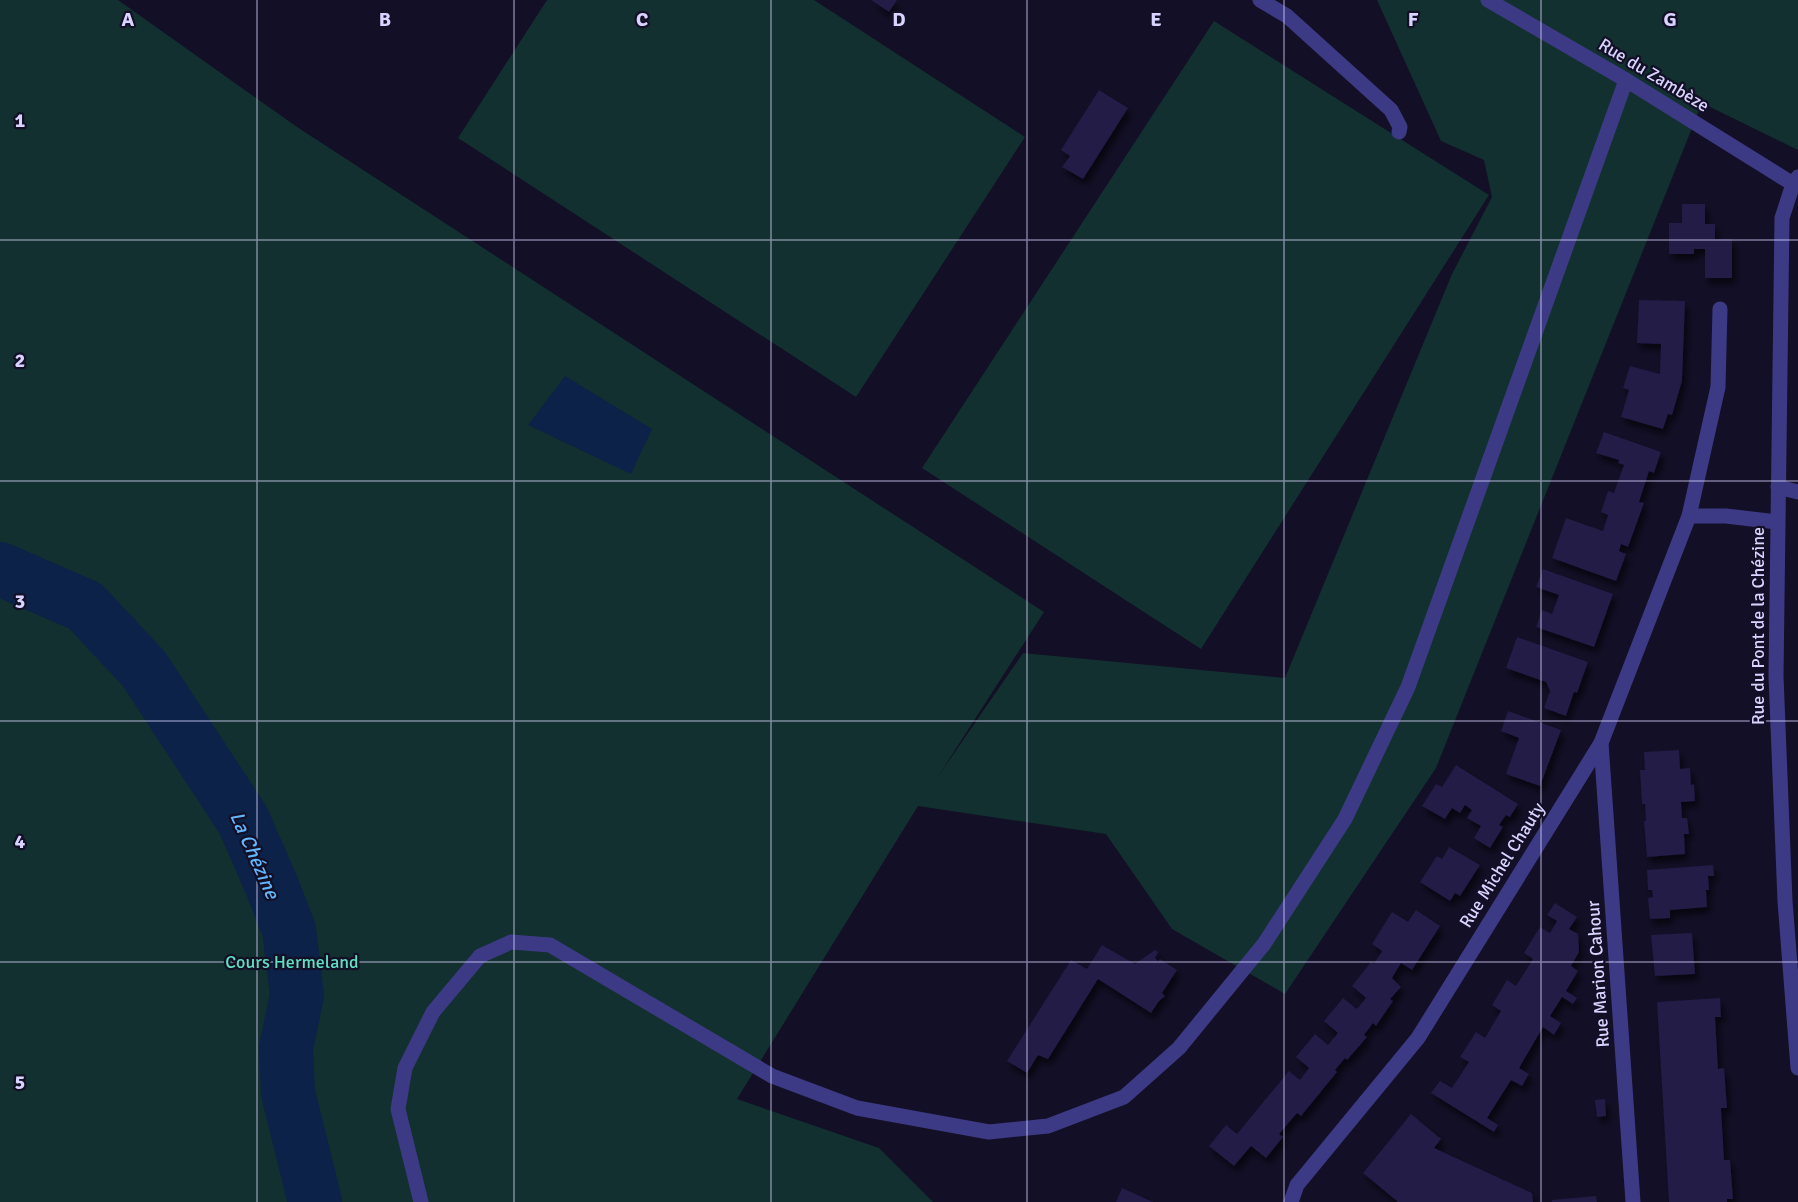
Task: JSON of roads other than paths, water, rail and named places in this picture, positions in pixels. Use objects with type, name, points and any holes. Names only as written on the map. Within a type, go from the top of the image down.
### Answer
[{"type":"street","points":[[1260,0],[1287,15],[1384,103],[1391,110],[1400,127],[1400,132]]},
{"type":"street","name":"Rue du Zambèze","points":[[1488,0],[1796,182]]},
{"type":"street","points":[[421,1202],[398,1109],[405,1068],[433,1012],[480,956],[511,942],[550,945],[771,1077],[857,1108],[989,1132],[1048,1126],[1124,1097],[1179,1048],[1264,944],[1345,819],[1408,687],[1626,80]]},
{"type":"street","name":"Rue du Pont de la Chézine","points":[[1796,182],[1782,218],[1776,687],[1785,901],[1798,1068]]},
{"type":"street","name":"Rue Michel Chauty","points":[[1291,1202],[1296,1185],[1418,1038],[1601,743],[1689,516],[1718,387],[1720,309]]},
{"type":"street","points":[[1778,487],[1798,492]]},
{"type":"street","points":[[1689,516],[1726,516],[1777,522]]},
{"type":"street","name":"Rue Marion Cahour","points":[[1601,743],[1634,1202]]},
{"type":"water","points":[[565,376],[652,429],[631,474],[528,425]]},
{"type":"waterway","name":"La Chézine","points":[[0,569],[85,606],[144,669],[243,820],[289,930],[297,995],[286,1048],[288,1093],[315,1202]]},
{"type":"park label","name":"Cours Hermeland","points":[[292,962]]}]
